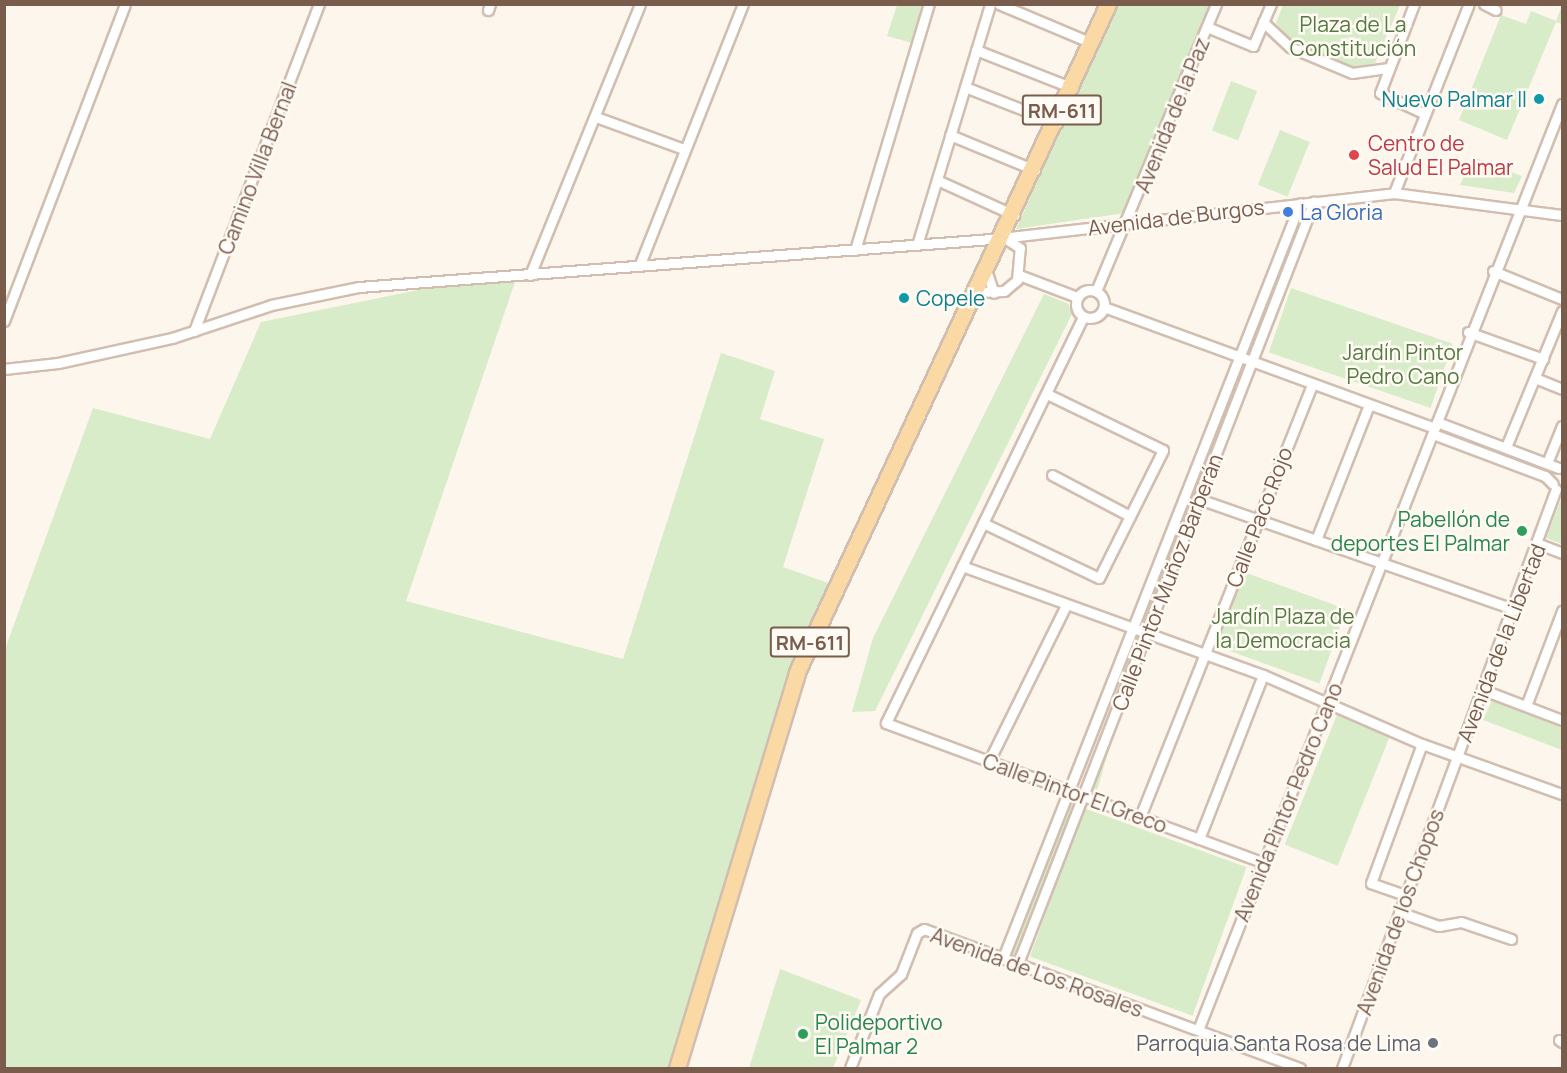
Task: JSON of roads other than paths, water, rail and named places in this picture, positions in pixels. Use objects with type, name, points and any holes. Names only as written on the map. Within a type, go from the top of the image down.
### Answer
[{"type":"main road","name":"RM-611","points":[[677,1068],[794,681],[1004,238],[1073,88],[1108,4]]},
{"type":"street","points":[[4,321],[125,4]]},
{"type":"street","name":"Camino Villa Bernal","points":[[194,331],[320,4]]},
{"type":"street","points":[[530,275],[640,4]]},
{"type":"street","points":[[640,264],[743,4]]},
{"type":"street","points":[[855,250],[928,4]]},
{"type":"street","points":[[917,245],[990,4]]},
{"type":"street","points":[[999,4],[1092,43]]},
{"type":"street","name":"Avenida de la Paz","points":[[1096,291],[1129,220],[1216,4]]},
{"type":"street","points":[[1207,27],[1253,46],[1271,4]]},
{"type":"street","points":[[1414,4],[1380,93],[1423,113]]},
{"type":"street","points":[[1394,193],[1423,113],[1469,4]]},
{"type":"street","points":[[1484,4],[1496,10]]},
{"type":"street","points":[[1263,22],[1290,47],[1352,73],[1389,68]]},
{"type":"street","points":[[976,50],[1073,88]]},
{"type":"street","points":[[965,87],[1056,123]]},
{"type":"street","name":"Avenida Pintor Pedro Cano","points":[[1198,1030],[1435,428],[1468,332],[1563,104]]},
{"type":"street","points":[[596,117],[684,149]]},
{"type":"street","points":[[950,135],[1035,170]]},
{"type":"street","points":[[937,180],[1014,215]]},
{"type":"street","name":"Avenida de Burgos","points":[[4,369],[58,363],[194,331],[271,305],[359,287],[1004,238],[1129,220],[1394,193],[1563,215]]},
{"type":"street","name":"Calle Pintor Muñoz Barberán","points":[[1018,963],[1314,201]]},
{"type":"street","name":"Calle Pintor Muñoz Barberán","points":[[1003,958],[1299,203]]},
{"type":"street","points":[[978,292],[994,293],[1011,287],[1019,274],[1020,248],[1026,236]]},
{"type":"street","points":[[1004,238],[1020,248]]},
{"type":"street","points":[[1493,271],[1563,299]]},
{"type":"street","points":[[987,273],[994,293]]},
{"type":"street","points":[[1019,274],[1077,297],[1096,291],[1104,307],[1369,405],[1435,428],[1506,447],[1561,468]]},
{"type":"street","points":[[1077,297],[1076,308],[1083,317]]},
{"type":"street","points":[[1083,317],[1096,317],[1104,307]]},
{"type":"street","points":[[1506,447],[1563,311]]},
{"type":"street","points":[[1083,317],[962,566],[1263,675],[1328,700],[1422,744],[1563,794]]},
{"type":"street","points":[[1468,332],[1543,359]]},
{"type":"street","points":[[1535,378],[1563,389]]},
{"type":"street","name":"Calle Paco Rojo","points":[[1140,818],[1311,384]]},
{"type":"street","points":[[983,524],[1099,578],[1163,450],[1047,394]]},
{"type":"street","points":[[1316,540],[1369,405]]},
{"type":"street","points":[[1547,463],[1563,426]]},
{"type":"street","points":[[1435,428],[1545,476],[1559,491]]},
{"type":"street","name":"Avenida de la Libertad","points":[[1458,756],[1486,691],[1559,491],[1561,468]]},
{"type":"street","points":[[1052,475],[1130,516]]},
{"type":"street","points":[[1199,499],[1516,610]]},
{"type":"street","points":[[1539,544],[1563,553]]},
{"type":"street","name":"Calle Pintor El Greco","points":[[962,566],[886,723],[1264,863]]},
{"type":"street","points":[[988,761],[1066,605]]},
{"type":"street","points":[[1526,706],[1563,611]]},
{"type":"street","points":[[1199,839],[1263,675]]},
{"type":"street","points":[[1486,691],[1563,720]]},
{"type":"street","points":[[1405,895],[1371,883],[1422,744]]},
{"type":"street","name":"Avenida de los Chopos","points":[[1342,1068],[1458,756]]},
{"type":"street","points":[[1399,912],[1439,926],[1461,922],[1510,939]]},
{"type":"street","name":"Avenida de Los Rosales","points":[[850,1068],[879,994],[901,974],[917,933],[924,929],[1300,1068]]},
{"type":"place","name":"Nuevo Palmar II","points":[[1539,99]]},
{"type":"place","name":"Centro de Salud El Palmar","points":[[1354,155]]},
{"type":"place","name":"La Gloria","points":[[1288,212]]},
{"type":"place","name":"Copele","points":[[904,298]]},
{"type":"place","name":"Pabellón de deportes El Palmar","points":[[1522,531]]},
{"type":"place","name":"Polideportivo El Palmar 2","points":[[803,1034]]},
{"type":"place","name":"Parroquia Santa Rosa de Lima","points":[[1433,1043]]},
{"type":"park label","name":"Plaza de La Constitución","points":[[1353,36]]},
{"type":"park label","name":"Jardín Pintor Pedro Cano","points":[[1403,364]]},
{"type":"park label","name":"Jardín Plaza de la Democracia","points":[[1283,628]]}]
